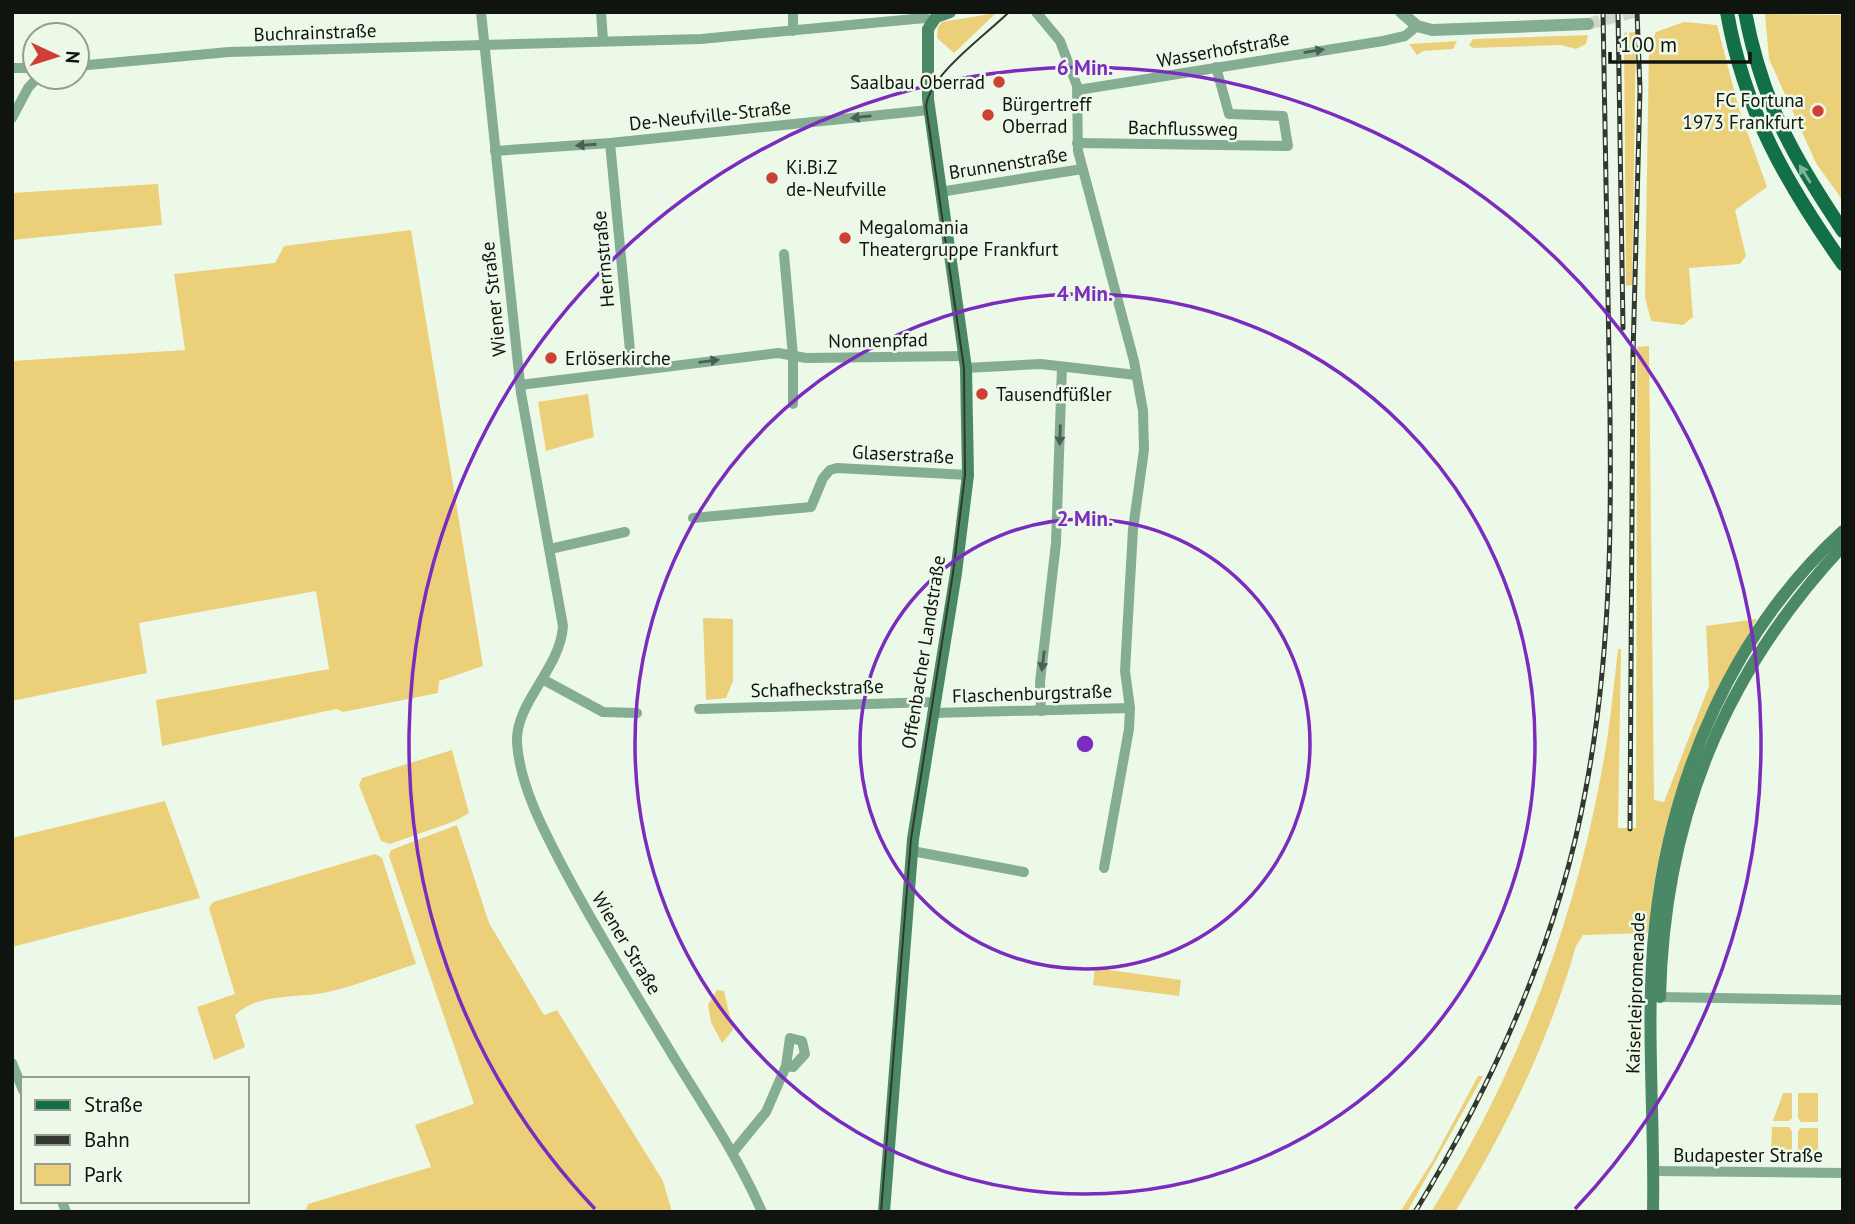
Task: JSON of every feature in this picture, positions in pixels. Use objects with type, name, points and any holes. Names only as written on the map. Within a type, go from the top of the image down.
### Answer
[{"type":"main road","points":[[931,21],[950,12]]},
{"type":"main road","points":[[1727,12],[1750,105],[1767,144],[1843,264]]},
{"type":"main road","points":[[1745,12],[1763,89],[1784,138],[1843,231]]},
{"type":"main road","name":"Offenbacher Landstraße","points":[[884,1212],[912,851],[968,475],[965,362],[929,105],[927,39],[931,21]]},
{"type":"main road","name":"Kaiserleipromenade","points":[[1653,1212],[1654,1171],[1658,1151],[1654,927],[1665,855],[1680,795],[1721,695],[1756,634],[1814,561],[1843,531]]},
{"type":"main road","name":"Kaiserleipromenade","points":[[1656,997],[1674,857],[1706,755],[1729,702],[1768,636],[1808,583],[1843,546]]},
{"type":"street","name":"Wiener Straße","points":[[481,12],[520,385],[550,549],[562,639],[517,732],[522,768],[543,829],[583,905],[734,1151],[762,1212]]},
{"type":"street","points":[[601,12],[603,40]]},
{"type":"street","points":[[793,12],[793,31]]},
{"type":"street","points":[[1036,12],[1060,41],[1078,90],[1077,143],[1082,169],[1136,375],[1145,429],[1133,529],[1125,671],[1130,708],[1104,868]]},
{"type":"street","points":[[1401,12],[1417,26],[1432,30],[1588,23]]},
{"type":"street","name":"Buchrainstraße","points":[[91,65],[229,52],[701,39],[925,18],[931,21]]},
{"type":"street","name":"Wasserhofstraße","points":[[1078,90],[1405,36],[1417,26]]},
{"type":"street","name":"Bachflussweg","points":[[1077,143],[1288,146],[1283,116],[1229,114],[1216,67]]},
{"type":"street","points":[[12,118],[26,91]]},
{"type":"street","name":"De-Neufville-Straße","points":[[495,151],[610,143],[929,105]]},
{"type":"street","name":"Herrnstraße","points":[[610,143],[632,371]]},
{"type":"street","name":"Brunnenstraße","points":[[940,192],[1082,169]]},
{"type":"street","points":[[784,254],[793,356],[793,404]]},
{"type":"street","name":"Nonnenpfad","points":[[520,385],[778,353],[793,356],[1016,364],[1136,375]]},
{"type":"street","points":[[1041,711],[1040,682],[1056,543],[1062,367]]},
{"type":"street","name":"Glaserstraße","points":[[693,518],[811,507],[823,478],[830,470],[837,468],[968,475]]},
{"type":"street","points":[[550,549],[625,532]]},
{"type":"street","points":[[544,680],[603,712],[637,713]]},
{"type":"street","name":"Flaschenburgstraße","points":[[935,708],[1041,711],[1130,708]]},
{"type":"street","name":"Schafheckstraße","points":[[699,709],[935,708]]},
{"type":"street","points":[[912,851],[1024,872]]},
{"type":"street","points":[[1656,997],[1843,1000]]},
{"type":"street","points":[[12,1063],[21,1085]]},
{"type":"street","points":[[734,1151],[761,1121],[786,1066]]},
{"type":"street","name":"Budapester Straße","points":[[1654,1171],[1843,1173]]},
{"type":"green space","points":[[996,13],[954,53],[937,38],[938,27],[942,22]]},
{"type":"green space","name":"FC Fortuna 1973 Frankfurt","points":[[1765,14],[1843,15],[1843,201],[1816,163],[1769,59]]},
{"type":"green space","points":[[1684,22],[1717,25],[1739,109],[1767,187],[1735,210],[1746,256],[1740,264],[1689,268],[1693,317],[1683,325],[1651,321],[1645,297],[1649,48],[1656,32]]},
{"type":"green space","points":[[1636,32],[1632,285],[1626,286],[1624,33]]},
{"type":"green space","points":[[1588,35],[1586,44],[1576,49],[1561,45],[1473,48],[1469,45],[1473,39]]},
{"type":"green space","points":[[1457,41],[1453,49],[1423,51],[1417,55],[1409,44]]},
{"type":"green space","points":[[158,184],[162,225],[12,240],[12,193]]},
{"type":"green space","points":[[411,230],[483,666],[439,681],[438,693],[343,712],[336,709],[162,746],[156,700],[329,669],[316,591],[139,623],[147,673],[12,701],[12,361],[185,350],[174,274],[275,263],[284,246]]},
{"type":"green space","points":[[1649,346],[1654,800],[1664,802],[1709,686],[1706,626],[1757,619],[1715,694],[1683,770],[1661,848],[1648,933],[1583,935],[1576,946],[1540,1049],[1492,1148],[1455,1212],[1431,1212],[1461,1162],[1513,1058],[1556,949],[1588,837],[1600,780],[1618,649],[1621,649],[1618,828],[1636,828],[1637,347]]},
{"type":"green space","points":[[588,394],[594,437],[546,451],[538,402]]},
{"type":"green space","points":[[703,618],[733,619],[733,681],[726,698],[706,700]]},
{"type":"green space","points":[[452,750],[469,813],[455,821],[390,844],[381,841],[359,785],[362,778]]},
{"type":"green space","points":[[165,801],[200,898],[12,947],[12,838]]},
{"type":"green space","points":[[457,825],[489,923],[544,1015],[557,1010],[663,1181],[672,1212],[305,1212],[308,1204],[431,1167],[415,1125],[474,1104],[389,856],[391,850]]},
{"type":"green space","points":[[375,854],[382,858],[416,964],[339,989],[255,1003],[235,1015],[245,1047],[214,1060],[197,1007],[235,994],[209,908],[213,902]]},
{"type":"green space","points":[[1095,968],[1181,980],[1179,996],[1093,985]]},
{"type":"green space","points":[[717,990],[724,991],[733,1030],[722,1043],[711,1022],[708,1005]]},
{"type":"green space","points":[[1478,1076],[1483,1076],[1407,1212],[1400,1212],[1433,1160]]},
{"type":"green space","points":[[1783,1093],[1792,1093],[1792,1118],[1789,1121],[1773,1121]]},
{"type":"green space","points":[[1798,1093],[1818,1093],[1818,1122],[1801,1122],[1798,1118]]},
{"type":"green space","points":[[1772,1127],[1789,1127],[1792,1131],[1792,1157],[1771,1156]]},
{"type":"green space","points":[[1801,1128],[1818,1128],[1818,1157],[1798,1157],[1798,1131]]},
{"type":"tunnel","points":[[1588,24],[1633,12]]},
{"type":"tram line","points":[[881,1212],[911,839],[953,573],[965,475],[964,368],[926,106],[937,81],[948,68],[1009,12]]},
{"type":"railway","points":[[1415,1212],[1444,1163],[1497,1061],[1541,954],[1574,844],[1595,734],[1606,626],[1610,518],[1603,12]]},
{"type":"railway","points":[[1618,12],[1623,328]]},
{"type":"railway","points":[[1630,829],[1633,354],[1640,89],[1637,12]]},
{"type":"place","name":"Saalbau Oberrad","points":[[999,82]]},
{"type":"place","name":"FC Fortuna 1973 Frankfurt","points":[[1818,111]]},
{"type":"place","name":"Bürgertreff Oberrad","points":[[988,115]]},
{"type":"place","name":"Ki.Bi.Z de-Neufville","points":[[772,178]]},
{"type":"place","name":"Megalomania Theatergruppe Frankfurt","points":[[845,238]]},
{"type":"place","name":"Erlöserkirche","points":[[551,358]]},
{"type":"place","name":"Tausendfüßler","points":[[982,394]]}]
